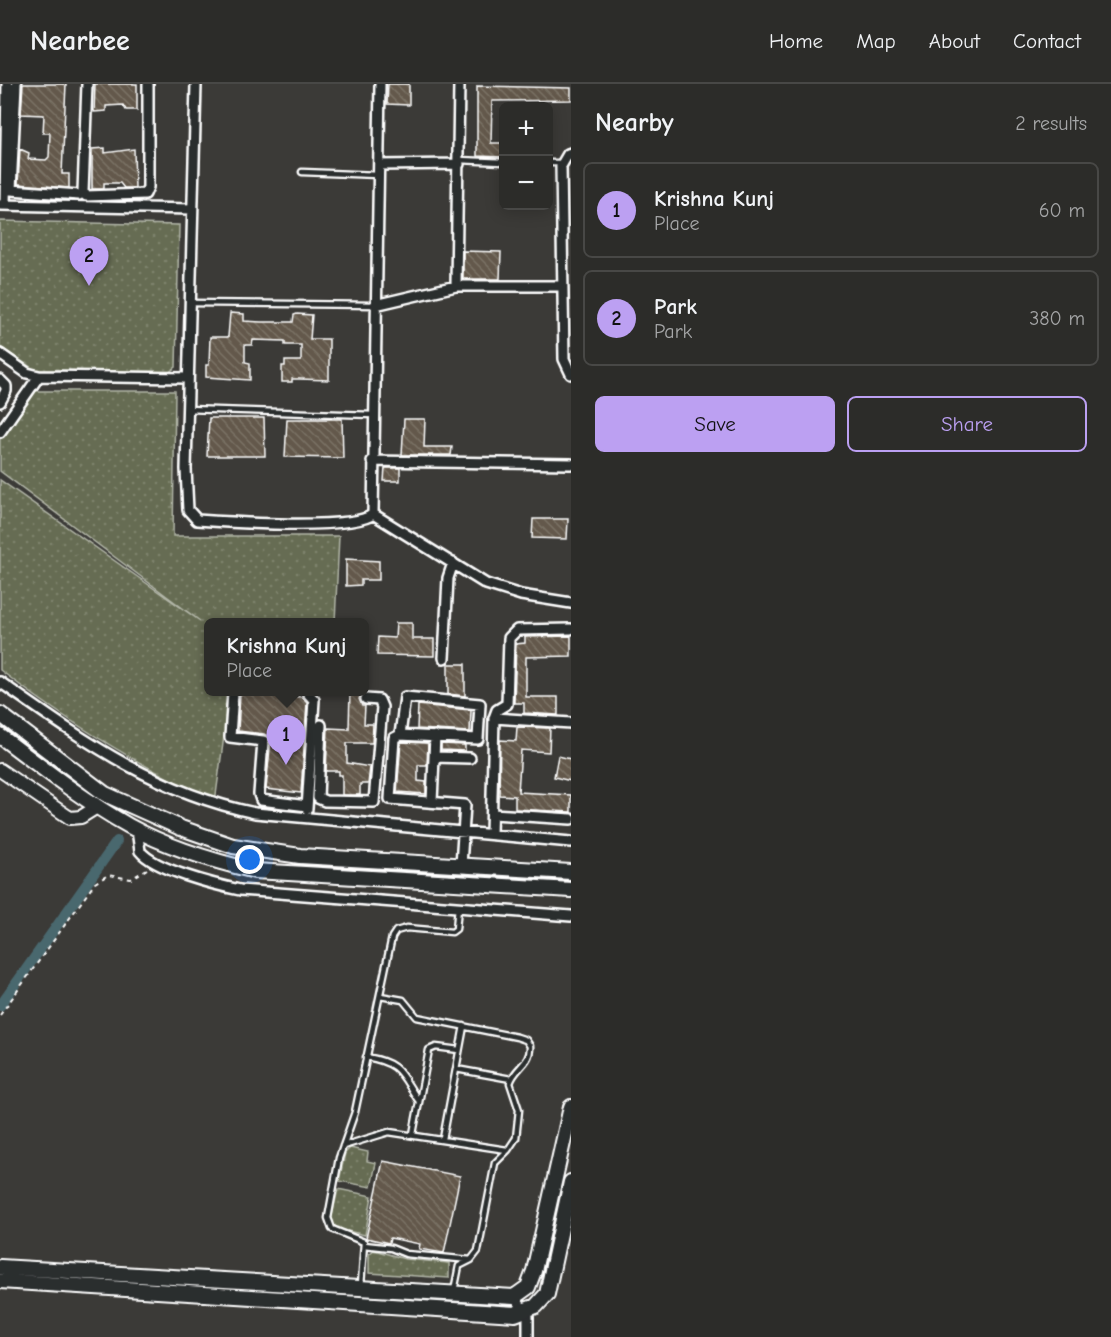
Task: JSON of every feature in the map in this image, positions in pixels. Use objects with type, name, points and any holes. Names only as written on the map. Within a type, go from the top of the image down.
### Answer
[{"type":"main road","points":[[0,714],[105,794],[181,828],[233,846],[300,856],[571,872]]},
{"type":"main road","points":[[0,736],[97,807],[137,830],[225,864],[255,871],[571,890]]},
{"type":"main road","points":[[0,1267],[514,1296],[524,1292],[532,1279],[546,1227],[571,1107]]},
{"type":"main road","points":[[0,1281],[330,1301],[510,1315],[540,1304],[547,1294],[565,1239],[571,1182]]},
{"type":"street","points":[[7,84],[3,205],[192,209]]},
{"type":"street","points":[[16,84],[11,190],[79,195]]},
{"type":"street","points":[[79,207],[81,84]]},
{"type":"street","points":[[87,84],[83,192],[86,196],[145,194],[148,187],[148,84]]},
{"type":"street","points":[[196,84],[186,409],[188,510],[197,520],[344,523],[362,520],[372,514]]},
{"type":"street","points":[[372,514],[380,84]]},
{"type":"street","points":[[456,286],[459,84]]},
{"type":"street","points":[[571,153],[562,163],[567,260],[562,286],[564,359],[566,369],[571,374]]},
{"type":"street","points":[[379,170],[459,162]]},
{"type":"street","points":[[375,305],[456,286],[562,286]]},
{"type":"street","points":[[0,354],[27,373],[39,376],[187,378]]},
{"type":"street","points":[[0,432],[39,376]]},
{"type":"street","points":[[0,380],[6,386],[6,391],[0,402]]},
{"type":"street","points":[[372,461],[571,464]]},
{"type":"street","points":[[372,514],[477,579],[508,592],[571,603]]},
{"type":"street","points":[[444,658],[448,578],[453,563]]},
{"type":"street","points":[[491,834],[494,718],[497,710],[507,704],[507,643],[511,634],[517,630],[571,629]]},
{"type":"street","points":[[0,682],[117,762],[177,791],[219,806],[255,813],[571,842]]},
{"type":"street","points":[[234,696],[230,737],[263,741],[261,800],[307,806]]},
{"type":"street","points":[[306,818],[314,700],[310,696]]},
{"type":"street","points":[[400,735],[405,697],[480,704],[477,739],[400,735],[394,738],[390,799],[464,804],[461,865]]},
{"type":"street","points":[[321,800],[370,803],[375,801],[382,707],[379,700],[366,699]]},
{"type":"street","points":[[494,718],[571,723]]},
{"type":"street","points":[[319,819],[321,800],[317,790],[321,725]]},
{"type":"street","points":[[432,802],[435,736]]},
{"type":"street","points":[[434,757],[470,758]]},
{"type":"street","points":[[0,770],[70,818],[81,818],[97,807]]},
{"type":"street","points":[[492,814],[571,819]]},
{"type":"street","points":[[137,830],[138,847],[144,856],[193,878],[224,887],[571,916]]},
{"type":"street","points":[[514,1296],[526,1311],[528,1337]]},
{"type":"lane","points":[[459,162],[499,162]]},
{"type":"lane","points":[[553,163],[562,163]]},
{"type":"lane","points":[[302,172],[379,170]]},
{"type":"lane","points":[[189,303],[375,305]]},
{"type":"lane","points":[[186,409],[374,415]]},
{"type":"lane","points":[[361,1288],[364,1245],[361,1239],[332,1229],[329,1222],[343,1146],[355,1112],[394,933],[407,928],[452,932],[456,929],[458,907]]},
{"type":"lane","points":[[380,996],[403,1000],[417,1017],[526,1040],[531,1049],[529,1058],[511,1079],[511,1086],[518,1104],[519,1122],[516,1138],[495,1163],[483,1232],[476,1255],[458,1269],[454,1294]]},
{"type":"lane","points":[[443,1139],[464,1026]]},
{"type":"lane","points":[[412,1134],[429,1050],[436,1047],[459,1050]]},
{"type":"lane","points":[[366,1057],[387,1060],[396,1066],[419,1101]]},
{"type":"lane","points":[[456,1069],[511,1079]]},
{"type":"lane","points":[[343,1146],[379,1133],[412,1134],[508,1150]]},
{"type":"lane","points":[[364,1245],[391,1248],[406,1254],[471,1260]]},
{"type":"path","points":[[0,1015],[95,883],[108,875],[131,879],[149,867]]},
{"type":"green space","points":[[0,221],[179,225],[176,367],[169,372],[35,370],[0,347]]},
{"type":"green space","points":[[23,391],[175,391],[173,536],[339,536],[335,618],[204,618],[204,696],[229,696],[215,802],[104,741],[51,707],[0,670],[0,480],[200,621],[0,471],[0,422]]},
{"type":"green space","points":[[350,1148],[368,1152],[367,1161],[376,1163],[371,1187],[339,1181],[345,1153]]},
{"type":"green space","points":[[338,1189],[372,1196],[365,1235],[335,1228],[331,1220]]},
{"type":"green space","points":[[374,1250],[405,1259],[449,1263],[449,1278],[369,1273],[369,1254]]},
{"type":"building","points":[[23,84],[66,84],[62,174],[69,174],[69,188],[18,184],[20,149],[29,153],[28,159],[46,160],[49,157],[50,133],[43,133],[44,115],[21,114]]},
{"type":"building","points":[[95,84],[137,84],[137,110],[126,110],[123,105],[106,106],[106,111],[94,112]]},
{"type":"building","points":[[388,84],[409,84],[409,105],[387,104]]},
{"type":"building","points":[[477,86],[571,88],[571,100],[492,101],[491,143],[499,143],[499,157],[477,156]]},
{"type":"building","points":[[105,148],[105,153],[134,149],[135,188],[124,188],[120,183],[104,183],[104,189],[92,189],[92,149]]},
{"type":"building","points":[[463,251],[501,252],[500,279],[463,279]]},
{"type":"building","points":[[230,313],[244,314],[244,321],[261,322],[293,322],[294,315],[312,315],[310,339],[329,339],[329,380],[292,379],[292,382],[282,382],[282,366],[285,366],[285,361],[301,361],[301,345],[285,345],[285,341],[253,340],[252,345],[245,345],[245,362],[250,363],[250,380],[206,377],[210,337],[228,337]]},
{"type":"building","points":[[209,418],[264,418],[265,456],[207,456]]},
{"type":"building","points":[[287,419],[342,419],[343,458],[285,457]]},
{"type":"building","points":[[404,419],[425,419],[424,447],[452,447],[451,455],[402,455]]},
{"type":"building","points":[[385,468],[400,468],[400,481],[384,481]]},
{"type":"building","points":[[533,519],[568,519],[567,539],[532,538]]},
{"type":"building","points":[[346,559],[379,561],[379,580],[361,580],[361,585],[346,586]]},
{"type":"building","points":[[396,623],[412,623],[412,639],[434,639],[434,656],[377,655],[378,637],[395,638]]},
{"type":"building","points":[[571,636],[571,656],[526,657],[526,697],[558,697],[558,715],[524,713],[524,703],[514,703],[516,644],[525,643],[525,637]]},
{"type":"building","points":[[448,664],[465,664],[465,696],[448,694]]},
{"type":"building","points":[[240,696],[302,697],[307,702],[301,793],[266,789],[271,738],[264,734],[238,731]]},
{"type":"building","points":[[350,696],[360,696],[362,706],[365,706],[364,724],[373,724],[372,743],[347,743],[347,763],[370,767],[368,784],[360,784],[360,795],[342,795],[342,775],[339,775],[339,771],[326,771],[328,728],[349,729]]},
{"type":"building","points":[[418,705],[471,710],[470,732],[417,729]]},
{"type":"building","points":[[517,727],[550,728],[549,752],[521,750],[518,792],[571,795],[571,812],[515,809],[515,796],[499,795],[500,740],[516,741]]},
{"type":"building","points":[[401,742],[428,743],[427,765],[418,765],[418,781],[426,782],[426,794],[397,792]]},
{"type":"building","points":[[441,744],[465,745],[465,751],[441,750]]},
{"type":"building","points":[[558,756],[571,759],[571,781],[554,777]]},
{"type":"building","points":[[383,1161],[460,1176],[444,1253],[419,1249],[420,1244],[390,1238],[389,1243],[366,1238]]},
{"type":"waterway","points":[[0,1006],[117,841]]},
{"type":"place","name":"Park","points":[[89,286]]},
{"type":"place","name":"Krishna Kunj","points":[[286,765]]}]
